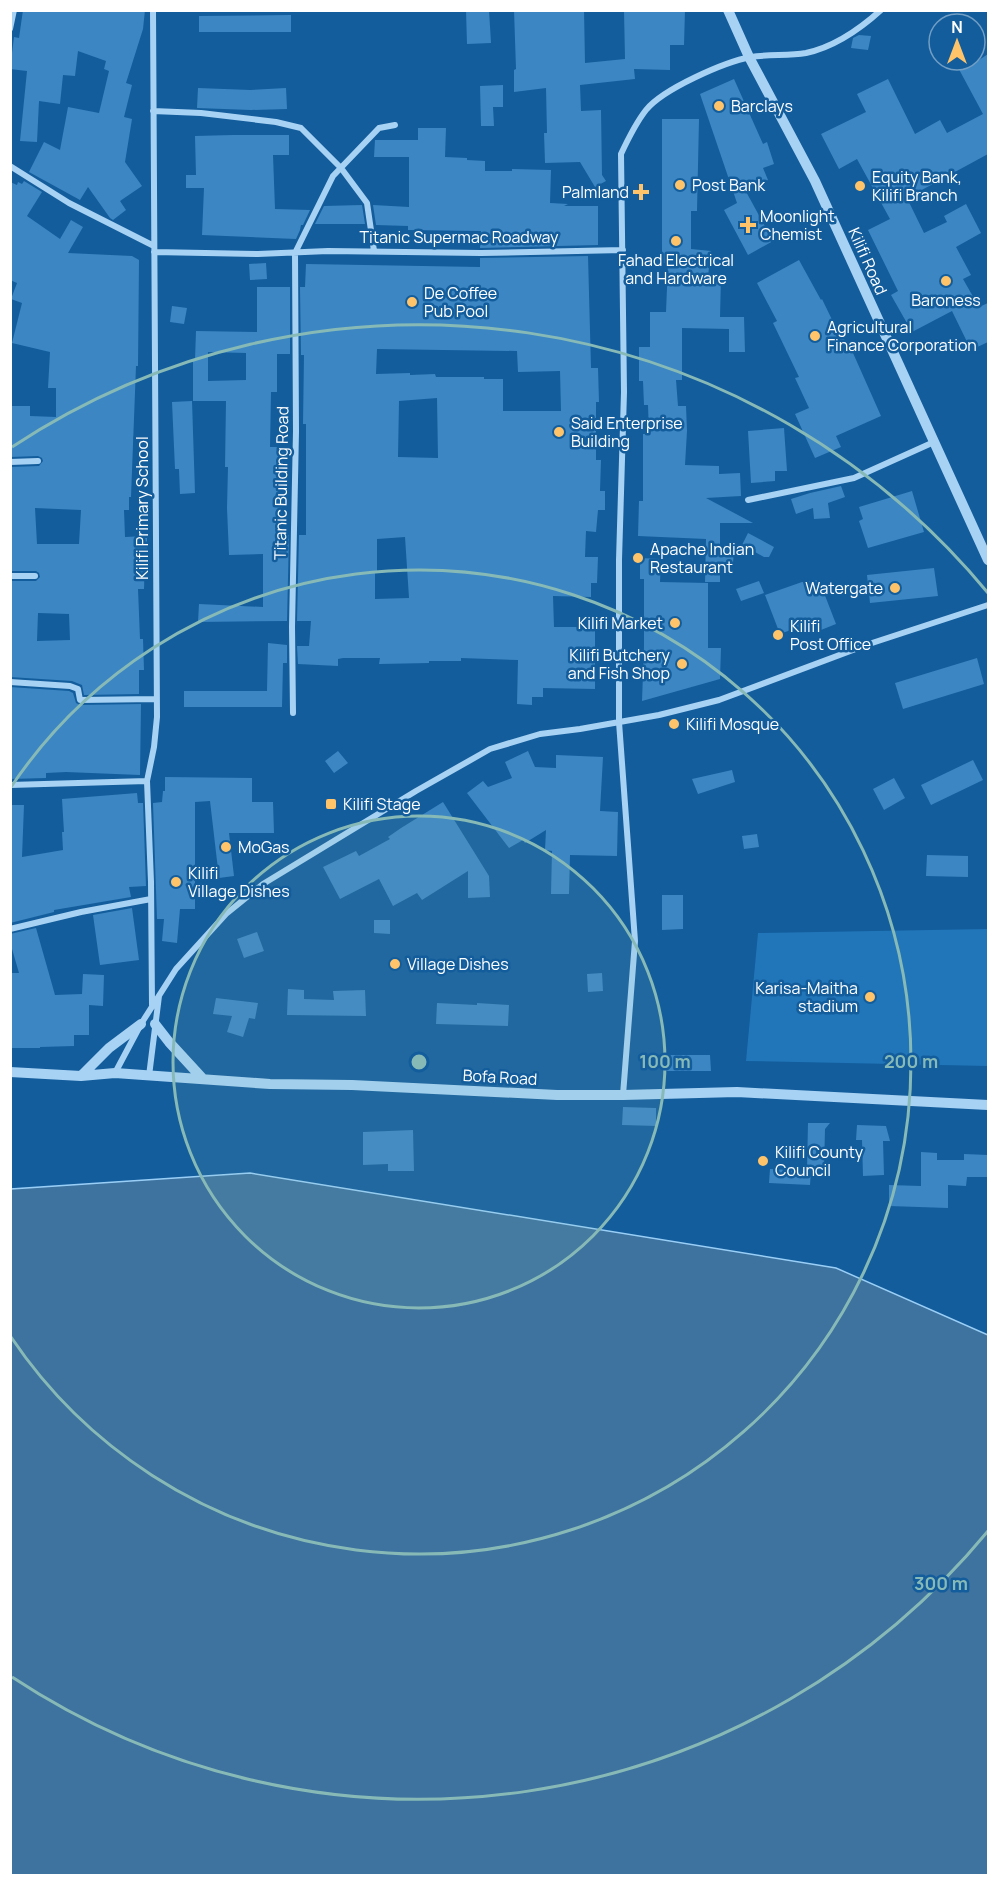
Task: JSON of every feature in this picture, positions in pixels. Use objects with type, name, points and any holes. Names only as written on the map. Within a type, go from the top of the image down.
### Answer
[{"type":"street","points":[[10,29],[14,10]]},
{"type":"street","name":"Kilifi Primary School","points":[[152,1005],[147,781],[157,717],[153,10]]},
{"type":"street","name":"Kilifi Road","points":[[728,10],[749,57],[815,181],[988,560]]},
{"type":"street","points":[[623,1095],[635,941],[619,722],[619,560],[624,392],[621,154],[630,133],[646,109],[664,94],[712,70],[749,57],[806,52],[845,38],[881,10]]},
{"type":"street","points":[[153,111],[201,113],[301,128],[341,168],[367,203],[374,251]]},
{"type":"street","points":[[295,253],[333,176],[379,128],[395,125]]},
{"type":"street","points":[[10,166],[69,203],[154,249]]},
{"type":"street","name":"Titanic Supermac Roadway","points":[[154,249],[295,253],[623,250]]},
{"type":"street","name":"Titanic Building Road","points":[[293,713],[295,253]]},
{"type":"street","points":[[748,500],[854,478],[934,442]]},
{"type":"street","points":[[10,462],[38,461]]},
{"type":"street","points":[[10,576],[34,576]]},
{"type":"street","points":[[115,1073],[152,1005],[176,969],[226,914],[263,884],[490,749],[540,734],[659,715],[719,700],[870,644],[988,605]]},
{"type":"street","points":[[10,682],[70,687],[78,690],[80,700],[156,699]]},
{"type":"street","points":[[10,785],[147,781]]},
{"type":"street","points":[[10,929],[81,912],[151,899]]},
{"type":"street","points":[[149,1076],[160,993]]},
{"type":"street","points":[[81,1076],[109,1048],[141,1024]]},
{"type":"street","points":[[155,1024],[203,1078]]},
{"type":"street","name":"Bofa Road","points":[[10,1072],[81,1076],[115,1073],[270,1084],[352,1085],[557,1095],[737,1092],[988,1105]]},
{"type":"shaded area","name":"Karisa-Maitha stadium","points":[[988,929],[988,1066],[746,1061],[758,933]]},
{"type":"shaded area","points":[[250,1173],[836,1268],[988,1335],[988,1875],[11,1875],[11,1189]]},
{"type":"building","points":[[23,10],[145,10],[143,29],[126,83],[132,85],[124,117],[132,119],[125,162],[142,186],[120,201],[126,210],[113,220],[88,187],[80,200],[29,172],[44,142],[60,150],[68,107],[99,113],[109,71],[104,69],[106,61],[78,51],[75,76],[63,75],[60,104],[39,101],[37,142],[20,141],[27,71],[10,69],[14,37],[19,38]]},
{"type":"building","points":[[466,10],[489,10],[491,43],[467,44]]},
{"type":"building","points":[[514,10],[584,10],[585,63],[625,59],[624,11],[685,10],[684,45],[670,45],[670,70],[634,69],[635,79],[580,85],[581,111],[601,110],[602,175],[606,181],[595,187],[580,162],[545,163],[546,88],[514,92],[514,70],[516,69]]},
{"type":"building","points":[[291,15],[291,32],[199,32],[199,16]]},
{"type":"building","points":[[859,35],[871,36],[868,50],[851,48],[853,38]]},
{"type":"building","points":[[987,55],[988,154],[907,198],[924,233],[947,222],[944,216],[966,204],[981,233],[956,247],[971,275],[963,279],[979,307],[988,303],[988,342],[971,350],[952,311],[912,332],[891,295],[898,291],[868,230],[890,219],[857,159],[839,169],[821,134],[866,112],[857,94],[888,79],[915,134],[940,120],[947,133],[983,114],[960,72],[987,72]]},
{"type":"building","points":[[734,79],[763,144],[767,142],[774,164],[763,168],[768,180],[744,188],[773,241],[748,255],[724,210],[737,203],[700,94]]},
{"type":"building","points":[[503,85],[503,107],[493,107],[494,126],[481,126],[480,86]]},
{"type":"building","points":[[198,88],[250,90],[286,88],[287,109],[197,108]]},
{"type":"building","points":[[662,119],[699,119],[697,211],[691,211],[691,249],[711,251],[708,276],[721,277],[720,317],[744,317],[745,352],[729,352],[729,329],[682,328],[682,380],[676,380],[678,406],[686,406],[685,465],[719,466],[719,474],[740,473],[741,496],[706,498],[753,523],[720,523],[720,547],[734,548],[733,564],[720,563],[720,582],[705,582],[706,539],[638,536],[639,501],[643,501],[643,434],[649,434],[648,405],[644,405],[643,381],[639,381],[639,347],[650,347],[650,312],[666,312],[668,263],[662,263]]},
{"type":"building","points":[[418,128],[446,128],[445,157],[485,161],[485,171],[551,170],[550,203],[568,204],[564,206],[598,206],[598,245],[480,248],[481,231],[408,230],[408,226],[376,225],[373,205],[409,207],[409,157],[374,157],[375,140],[418,140]]},
{"type":"building","points":[[289,135],[289,155],[273,155],[275,209],[310,210],[296,239],[202,235],[204,188],[186,188],[186,175],[196,175],[195,136]]},
{"type":"building","points":[[24,181],[42,192],[27,216],[60,239],[71,220],[83,227],[68,253],[132,256],[139,260],[138,366],[136,366],[131,497],[129,497],[129,510],[124,510],[125,537],[147,536],[144,589],[138,589],[144,670],[139,670],[139,694],[84,695],[82,685],[72,681],[10,677],[10,581],[36,581],[40,577],[36,571],[10,571],[10,467],[39,466],[43,461],[38,456],[10,457],[10,406],[30,406],[30,416],[56,417],[56,388],[48,388],[50,352],[12,343],[22,303],[11,299],[17,283],[10,280],[10,182],[17,185],[18,182],[22,184]],"holes":[[[35,508],[81,510],[79,544],[37,544]],[[38,613],[69,614],[70,640],[37,641]]]},
{"type":"building","points":[[362,205],[365,224],[315,224],[324,206]]},
{"type":"building","points":[[588,256],[591,368],[598,368],[596,460],[601,460],[600,491],[605,491],[605,510],[598,510],[596,532],[586,531],[585,557],[598,557],[597,583],[591,583],[591,597],[553,596],[554,627],[595,627],[595,689],[543,688],[543,697],[532,697],[532,705],[517,704],[518,660],[461,658],[461,661],[379,664],[380,658],[343,658],[338,659],[338,666],[298,664],[297,646],[309,646],[311,621],[297,621],[299,535],[306,535],[306,424],[303,424],[304,355],[301,355],[300,287],[305,287],[306,264],[480,267],[480,258]],"holes":[[[377,349],[517,351],[518,372],[560,371],[561,411],[503,411],[503,379],[436,377],[435,374],[410,375],[410,373],[376,374]],[[437,398],[438,458],[398,457],[399,401]],[[405,537],[409,598],[375,599],[377,539]]]},
{"type":"building","points":[[799,260],[837,330],[839,329],[853,353],[881,416],[836,436],[841,447],[815,458],[795,414],[809,408],[795,378],[799,377],[773,323],[777,321],[757,283]]},
{"type":"building","points":[[266,263],[267,279],[250,280],[249,264]]},
{"type":"building","points":[[257,287],[290,287],[290,354],[277,354],[277,392],[271,392],[270,447],[283,447],[281,535],[289,535],[287,621],[198,622],[199,604],[263,607],[263,554],[229,555],[228,467],[225,467],[226,401],[193,401],[196,331],[257,332]],"holes":[[[208,352],[246,353],[246,380],[208,381]]]},
{"type":"building","points":[[172,306],[187,308],[184,324],[170,322]]},
{"type":"building","points":[[192,401],[195,493],[180,494],[179,469],[175,469],[172,402]]},
{"type":"building","points":[[784,428],[787,471],[775,471],[775,481],[751,483],[748,431]]},
{"type":"building","points":[[841,486],[845,497],[828,503],[830,518],[814,519],[813,508],[796,514],[791,499]]},
{"type":"building","points":[[912,491],[924,532],[868,548],[859,521],[863,519],[859,507]]},
{"type":"building","points":[[748,533],[774,547],[769,557],[764,557],[742,545]]},
{"type":"building","points":[[640,558],[661,559],[660,582],[708,583],[708,648],[721,648],[720,679],[642,701],[644,579],[640,579]]},
{"type":"building","points":[[934,568],[938,596],[870,603],[867,575]]},
{"type":"building","points":[[819,580],[836,624],[816,632],[812,622],[780,634],[765,595],[802,582]]},
{"type":"building","points":[[759,581],[764,593],[741,601],[736,589]]},
{"type":"building","points":[[268,643],[287,645],[287,663],[283,663],[282,707],[184,707],[184,691],[267,691]]},
{"type":"building","points":[[977,658],[984,684],[903,709],[895,683]]},
{"type":"building","points":[[10,687],[69,691],[73,693],[76,703],[80,705],[141,704],[140,775],[66,772],[46,773],[46,778],[10,779]]},
{"type":"building","points":[[338,751],[348,763],[334,773],[325,761]]},
{"type":"building","points":[[528,751],[535,767],[556,768],[556,755],[603,757],[600,811],[618,812],[617,856],[570,855],[569,894],[551,894],[552,851],[545,850],[546,830],[525,843],[523,840],[509,848],[467,793],[483,781],[488,787],[512,778],[505,762]]},
{"type":"building","points":[[973,760],[983,780],[931,805],[921,785]]},
{"type":"building","points":[[732,770],[735,782],[698,794],[692,779]]},
{"type":"building","points":[[165,777],[252,778],[252,802],[273,802],[274,833],[229,833],[234,876],[219,878],[210,801],[195,802],[195,909],[180,909],[177,943],[162,941],[164,919],[157,919],[153,803],[162,802]]},
{"type":"building","points":[[894,778],[905,798],[884,810],[873,789]]},
{"type":"building","points":[[137,793],[138,803],[143,803],[146,886],[129,887],[131,897],[54,910],[54,912],[10,923],[10,805],[24,805],[22,857],[63,850],[62,799]]},
{"type":"building","points":[[443,802],[489,876],[490,897],[468,898],[468,871],[422,900],[417,893],[393,906],[379,879],[340,899],[323,867],[356,851],[359,856],[390,839],[388,837]]},
{"type":"building","points":[[757,834],[759,847],[744,849],[742,836]]},
{"type":"building","points":[[927,855],[968,856],[968,877],[926,876]]},
{"type":"building","points":[[662,895],[683,895],[683,929],[662,930]]},
{"type":"building","points":[[132,908],[139,960],[100,965],[93,915]]},
{"type":"building","points":[[374,920],[390,920],[390,934],[374,933]]},
{"type":"building","points":[[36,928],[55,995],[82,994],[83,974],[104,975],[103,1006],[89,1005],[89,1035],[74,1035],[74,1046],[11,1048],[10,973],[19,973],[10,934]]},
{"type":"building","points":[[257,932],[264,951],[244,958],[237,939]]},
{"type":"building","points":[[602,973],[603,991],[588,992],[587,974]]},
{"type":"building","points":[[288,989],[304,990],[304,999],[334,1000],[333,991],[365,990],[366,1016],[287,1015]]},
{"type":"building","points":[[216,998],[258,1003],[255,1019],[249,1018],[243,1037],[227,1032],[232,1016],[213,1014]]},
{"type":"building","points":[[437,1003],[509,1005],[508,1026],[436,1024]]},
{"type":"building","points":[[663,1055],[710,1055],[711,1071],[663,1071]]},
{"type":"building","points":[[623,1107],[656,1108],[656,1126],[622,1125]]},
{"type":"building","points":[[808,1123],[830,1123],[825,1129],[824,1170],[807,1170]]},
{"type":"building","points":[[857,1125],[886,1126],[890,1141],[883,1141],[884,1175],[863,1176],[862,1140],[856,1140]]},
{"type":"building","points":[[413,1130],[414,1171],[388,1171],[388,1164],[363,1165],[363,1132]]},
{"type":"building","points":[[921,1152],[937,1153],[937,1160],[964,1160],[964,1154],[988,1155],[988,1177],[967,1177],[966,1186],[948,1185],[948,1208],[889,1206],[889,1185],[921,1186]]},
{"type":"building","points":[[770,1169],[811,1171],[810,1185],[769,1183]]},
{"type":"place","name":"Barclays","points":[[719,106]]},
{"type":"place","name":"Post Bank","points":[[680,185]]},
{"type":"place","name":"Equity Bank, Kilifi Branch","points":[[860,186]]},
{"type":"place","name":"Palmland","points":[[641,192]]},
{"type":"place","name":"Moonlight Chemist","points":[[748,225]]},
{"type":"place","name":"Fahad Electrical and Hardware","points":[[676,241]]},
{"type":"place","name":"Baroness","points":[[946,281]]},
{"type":"place","name":"De Coffee Pub Pool","points":[[412,302]]},
{"type":"place","name":"Agricultural Finance Corporation","points":[[815,336]]},
{"type":"place","name":"Said Enterprise Building","points":[[559,432]]},
{"type":"place","name":"Apache Indian Restaurant","points":[[638,558]]},
{"type":"place","name":"Watergate","points":[[895,588]]},
{"type":"place","name":"Kilifi Market","points":[[675,623]]},
{"type":"place","name":"Kilifi Post Office","points":[[778,635]]},
{"type":"place","name":"Kilifi Butchery and Fish Shop","points":[[682,664]]},
{"type":"place","name":"Kilifi Mosque","points":[[674,724]]},
{"type":"place","name":"Kilifi Stage","points":[[331,804]]},
{"type":"place","name":"MoGas","points":[[226,847]]},
{"type":"place","name":"Kilifi Village Dishes","points":[[176,882]]},
{"type":"place","name":"Village Dishes","points":[[395,964]]},
{"type":"place","name":"Karisa-Maitha stadium","points":[[870,997]]},
{"type":"place","name":"Kilifi County Council","points":[[763,1161]]}]
